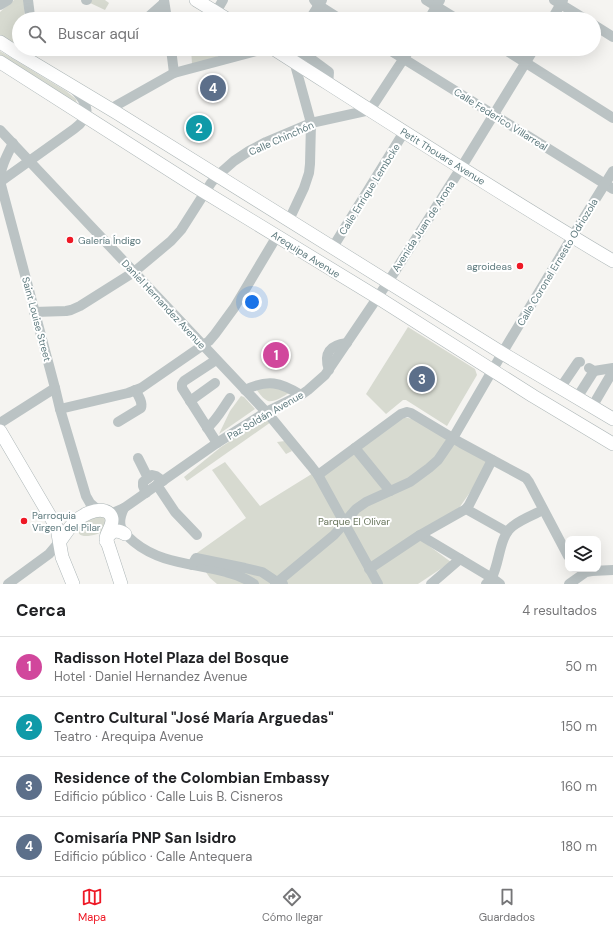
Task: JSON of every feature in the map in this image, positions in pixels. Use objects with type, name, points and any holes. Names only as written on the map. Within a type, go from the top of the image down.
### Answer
[{"type":"main road","points":[[196,0],[216,12]]},
{"type":"main road","name":"Arequipa Avenue","points":[[0,42],[12,48]]},
{"type":"main road","name":"Arequipa Avenue","points":[[26,56],[71,86],[502,353],[588,400],[613,420]]},
{"type":"main road","name":"Petit Thouars Avenue","points":[[291,56],[328,84],[572,237],[613,261]]},
{"type":"main road","name":"Arequipa Avenue","points":[[0,62],[204,192],[613,444]]},
{"type":"main road","points":[[0,431],[57,528],[62,557],[73,584]]},
{"type":"main road","points":[[60,541],[75,521],[86,514],[104,512],[112,517],[111,525],[106,536],[106,541],[121,584]]},
{"type":"main road","points":[[106,541],[108,536],[113,532],[119,531],[125,534]]},
{"type":"street","points":[[0,5],[8,0]]},
{"type":"street","points":[[28,0],[30,12]]},
{"type":"street","points":[[216,12],[223,0]]},
{"type":"street","points":[[426,0],[438,3],[449,12]]},
{"type":"street","points":[[158,12],[164,1]]},
{"type":"street","points":[[164,1],[166,12]]},
{"type":"street","points":[[555,12],[559,1],[575,12]]},
{"type":"street","points":[[313,12],[318,2],[331,12]]},
{"type":"street","points":[[433,12],[438,3]]},
{"type":"street","points":[[601,29],[613,37]]},
{"type":"street","points":[[172,56],[174,73]]},
{"type":"street","points":[[110,109],[174,73],[238,56]]},
{"type":"street","points":[[289,220],[304,188],[309,173],[311,123],[291,56]]},
{"type":"street","name":"Calle Federico Villarreal","points":[[399,56],[609,186]]},
{"type":"street","points":[[370,110],[406,56]]},
{"type":"street","points":[[514,56],[613,118]]},
{"type":"street","name":"Avenida Juan de Arona","points":[[388,281],[461,168],[530,56]]},
{"type":"street","points":[[0,182],[83,122],[86,117],[85,104],[71,86]]},
{"type":"street","name":"Calle Chinchón","points":[[34,312],[71,310],[80,306],[134,272],[175,237],[204,192],[217,176],[234,161],[249,151],[311,123],[370,110]]},
{"type":"street","points":[[0,130],[13,144]]},
{"type":"street","name":"Calle Enrique Lembcke","points":[[333,247],[404,132]]},
{"type":"street","name":"Daniel Hernandez Avenue","points":[[13,144],[266,412],[298,449],[318,476],[378,584]]},
{"type":"street","name":"Saint Louise Street","points":[[13,144],[7,154],[1,172],[0,182],[60,409],[86,496],[90,503],[104,512]]},
{"type":"street","name":"Calle Coronel Ernesto Odriozola","points":[[279,583],[334,535],[352,512],[366,502],[410,482],[438,460],[453,438],[572,237],[609,186],[613,171]]},
{"type":"street","points":[[60,409],[128,393],[141,388],[209,341],[234,308],[277,236]]},
{"type":"street","name":"Paz Soldán Avenue","points":[[104,512],[124,508],[217,443],[266,412],[301,395],[315,385],[329,370],[388,281]]},
{"type":"street","points":[[216,360],[184,381],[182,388],[217,443]]},
{"type":"street","points":[[560,385],[578,362],[580,362]]},
{"type":"street","points":[[588,400],[588,381],[591,369],[613,368]]},
{"type":"street","points":[[588,400],[613,371]]},
{"type":"street","points":[[588,381],[588,400]]},
{"type":"street","points":[[190,401],[215,383]]},
{"type":"street","points":[[245,390],[262,384],[276,383],[292,389],[301,395]]},
{"type":"street","points":[[0,423],[55,388]]},
{"type":"street","points":[[118,422],[141,408],[141,402],[135,390]]},
{"type":"street","points":[[207,428],[213,423],[218,413],[230,398]]},
{"type":"street","points":[[318,476],[401,414],[407,412],[414,414],[453,438],[528,480],[565,550]]},
{"type":"street","points":[[355,448],[390,491]]},
{"type":"street","points":[[138,458],[148,478]]},
{"type":"street","points":[[369,569],[420,535],[466,509],[492,460]]},
{"type":"street","points":[[146,493],[143,482],[154,476],[160,483],[175,512],[197,534]]},
{"type":"street","points":[[124,508],[120,522],[121,527],[125,534],[148,552],[160,558],[231,573],[254,584]]},
{"type":"street","points":[[466,509],[507,532]]},
{"type":"street","points":[[420,535],[460,559],[492,582],[507,532],[513,526],[544,510]]},
{"type":"street","points":[[8,584],[49,554],[60,541]]},
{"type":"street","points":[[192,565],[196,558],[246,568],[262,572],[279,583]]},
{"type":"street","points":[[431,584],[460,559]]},
{"type":"street","points":[[574,579],[586,572],[613,570]]},
{"type":"green space","points":[[14,0],[24,0],[25,12],[12,12],[12,43],[0,35],[0,12]]},
{"type":"green space","points":[[89,0],[105,0],[109,3],[105,10],[88,2]]},
{"type":"green space","points":[[0,51],[66,91],[76,99],[77,106],[0,55]]},
{"type":"green space","points":[[191,56],[216,56],[220,58],[192,64]]},
{"type":"green space","points":[[408,327],[475,369],[477,375],[447,426],[406,400],[403,400],[386,414],[366,394]]},
{"type":"green space","points":[[275,387],[289,393],[273,401],[268,401],[261,396],[256,389]]},
{"type":"green space","points":[[241,396],[244,397],[255,409],[219,434],[230,411]]},
{"type":"green space","points":[[267,417],[271,422],[187,481],[184,477],[221,447]]},
{"type":"green space","name":"Parque El Olivar","points":[[402,418],[414,419],[490,464],[459,508],[421,540],[451,562],[418,584],[217,584],[210,578],[194,555],[246,518],[212,470],[225,462],[260,506]]},
{"type":"green space","points":[[285,441],[292,451],[286,454],[277,442]]},
{"type":"green space","points":[[99,515],[109,520],[106,531],[88,536],[83,536],[80,534],[78,531],[78,526],[86,520]]},
{"type":"place","name":"Comisaría PNP San Isidro","points":[[213,88]]},
{"type":"place","name":"Centro Cultural \"José María Arguedas\"","points":[[199,128]]},
{"type":"place","name":"Galería Índigo","points":[[70,240]]},
{"type":"place","name":"agroideas","points":[[520,266]]},
{"type":"place","name":"Radisson Hotel Plaza del Bosque","points":[[276,355]]},
{"type":"place","name":"Residence of the Colombian Embassy","points":[[422,379]]},
{"type":"place","name":"Parroquia Virgen del Pilar","points":[[24,521]]}]
